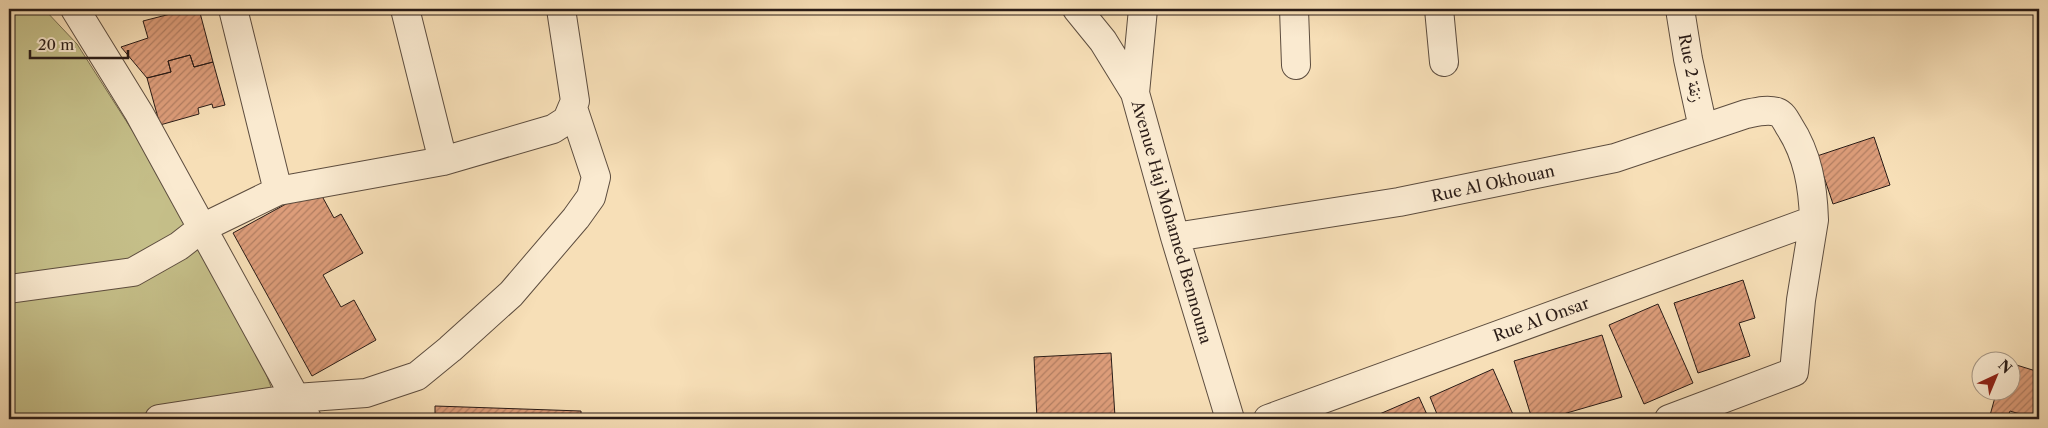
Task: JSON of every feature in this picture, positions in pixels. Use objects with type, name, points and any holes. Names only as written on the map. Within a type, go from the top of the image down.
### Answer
[{"type":"street","points":[[75,9],[139,113],[302,409]]},
{"type":"street","points":[[233,9],[278,191]]},
{"type":"street","points":[[404,9],[444,161]]},
{"type":"street","points":[[9,288],[133,272],[179,246],[202,228],[278,191],[444,161],[553,129],[567,120],[576,101],[561,9]]},
{"type":"street","name":"Avenue Haj Mohamed Bennouna","points":[[1078,9],[1103,41],[1136,94],[1174,237],[1230,419]]},
{"type":"street","points":[[1136,94],[1143,9]]},
{"type":"street","points":[[1294,9],[1296,65]]},
{"type":"street","points":[[1439,9],[1444,62]]},
{"type":"street","name":"Rue 2 زنقة","points":[[1680,9],[1688,59],[1703,128]]},
{"type":"street","points":[[159,419],[302,409],[366,393],[417,376],[511,294],[576,218],[591,197],[596,177],[573,108]]},
{"type":"street","name":"Rue Al Okhouan","points":[[1174,237],[1398,202],[1615,158],[1746,114],[1760,111],[1782,115],[1795,135],[1808,166],[1814,220],[1794,372],[1669,419]]},
{"type":"street","name":"Rue Al Onsar","points":[[1268,419],[1814,220]]},
{"type":"shaded area","points":[[9,9],[44,9],[77,44],[236,293],[283,419],[9,419]]},
{"type":"building","points":[[181,9],[199,9],[213,62],[194,67],[190,55],[168,61],[171,72],[147,78],[121,47],[148,38],[143,21],[182,11]]},
{"type":"building","points":[[190,55],[194,67],[213,62],[225,105],[213,108],[212,104],[198,108],[199,114],[160,125],[147,78],[171,72],[168,61]]},
{"type":"building","points":[[1874,137],[1890,185],[1833,204],[1817,156]]},
{"type":"building","points":[[317,187],[334,218],[341,214],[363,253],[323,275],[341,307],[354,300],[376,340],[312,376],[233,233]]},
{"type":"building","points":[[1743,280],[1755,318],[1739,323],[1750,356],[1698,373],[1674,303]]},
{"type":"building","points":[[1658,304],[1693,383],[1644,404],[1609,325]]},
{"type":"building","points":[[1602,335],[1622,397],[1546,419],[1532,419],[1514,361]]},
{"type":"building","points":[[1111,353],[1115,417],[1037,419],[1034,357]]},
{"type":"building","points":[[2020,366],[2039,372],[2039,408],[2036,419],[2010,411],[2007,419],[1989,419],[1994,400],[2020,400]]},
{"type":"building","points":[[1493,369],[1515,419],[1439,419],[1430,397]]},
{"type":"building","points":[[1419,397],[1429,419],[1368,419]]},
{"type":"building","points":[[435,406],[581,411],[581,419],[435,419]]}]
